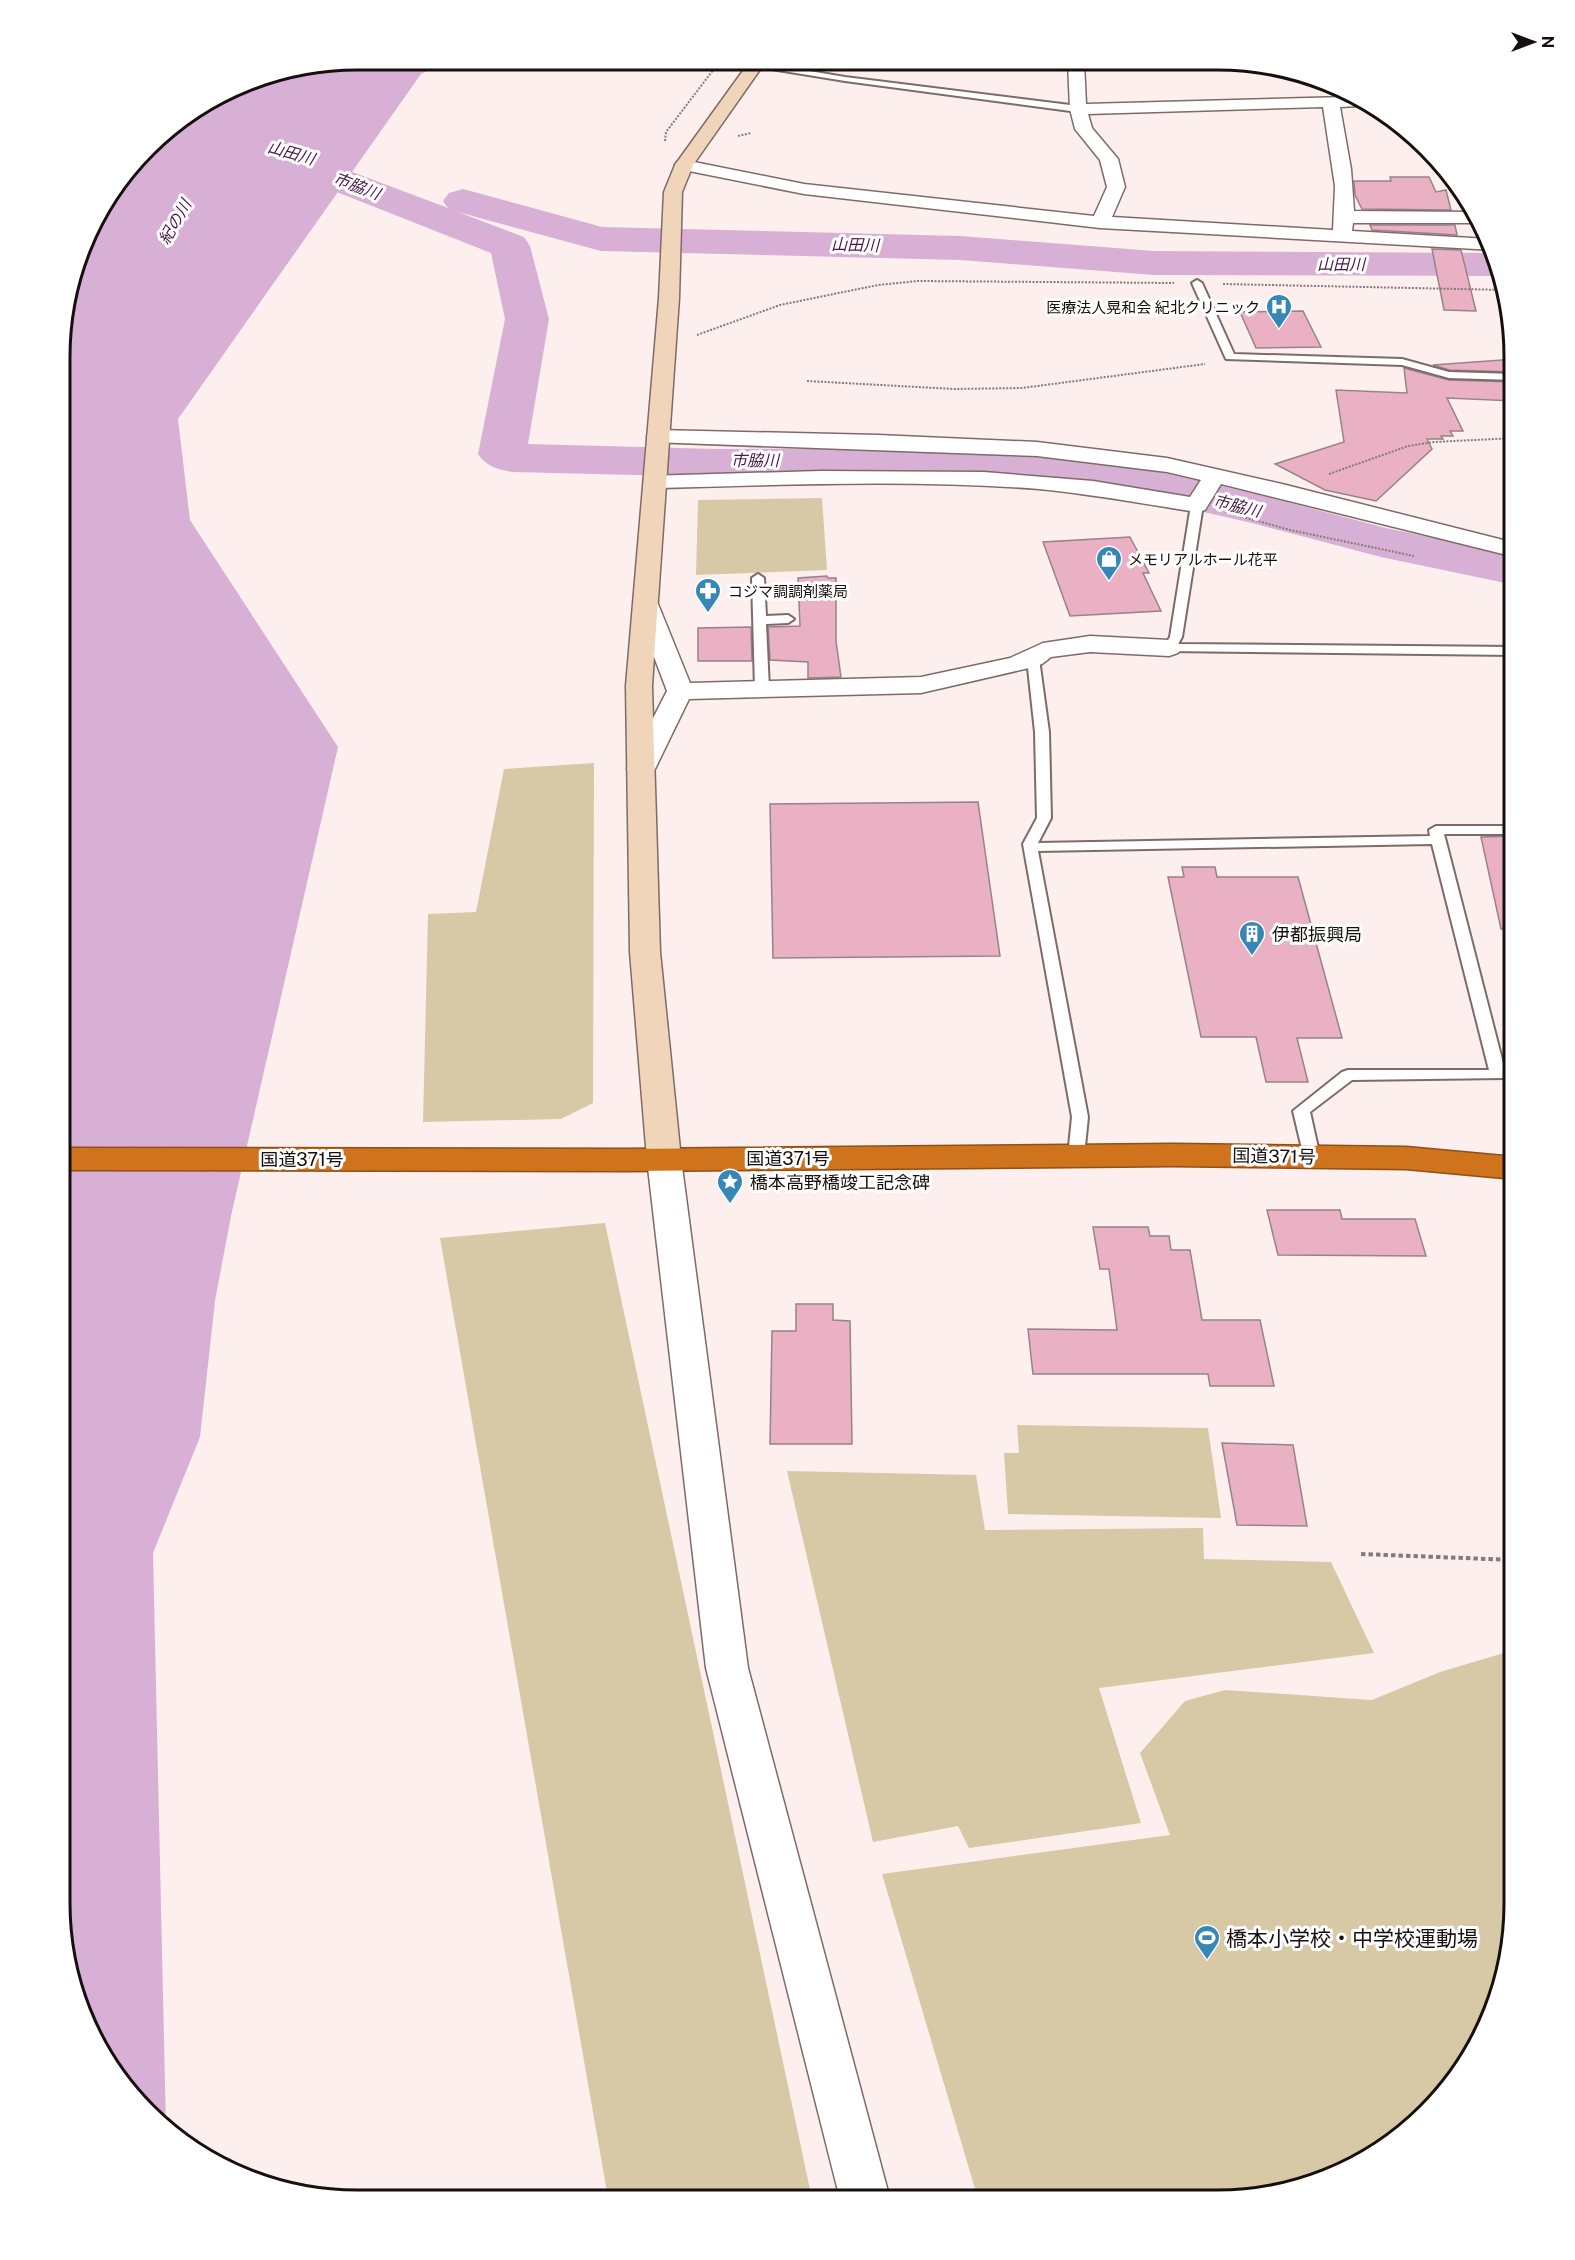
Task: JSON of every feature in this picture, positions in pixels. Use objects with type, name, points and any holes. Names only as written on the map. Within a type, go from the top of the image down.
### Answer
[{"type":"highway","name":"国道371号","points":[[70,1159],[645,1160],[1076,1156],[1312,1157],[1406,1158],[1504,1167]]},
{"type":"street","points":[[751,70],[684,165],[673,192],[669,298],[639,686],[645,952],[645,1160],[727,1668],[863,2190]]},
{"type":"street","points":[[1076,70],[1078,109],[1084,129],[1109,159],[1116,187],[1100,222]]},
{"type":"street","points":[[1078,109],[1164,109],[1251,103],[1346,100]]},
{"type":"street","points":[[1330,101],[1340,151],[1346,217],[1342,237]]},
{"type":"street","points":[[684,165],[804,189],[1100,222],[1481,244]]},
{"type":"street","points":[[1346,217],[1468,218]]},
{"type":"street","points":[[658,437],[878,442],[1036,449],[1167,465],[1282,491],[1504,547]]},
{"type":"street","points":[[655,481],[887,477],[969,480],[1092,488],[1197,505],[1215,476]]},
{"type":"street","points":[[641,769],[680,691],[646,604]]},
{"type":"street","points":[[680,691],[921,685],[979,674],[1033,659],[1043,651],[1090,644],[1169,648]]},
{"type":"lane","points":[[798,70],[845,79],[1078,109]]},
{"type":"lane","points":[[1197,283],[1230,357],[1402,362],[1449,375],[1504,377]]},
{"type":"lane","points":[[1169,648],[1176,637],[1197,505]]},
{"type":"lane","points":[[758,578],[762,690]]},
{"type":"lane","points":[[759,620],[788,619]]},
{"type":"lane","points":[[1169,648],[1504,651]]},
{"type":"lane","points":[[1033,659],[1042,732],[1044,818],[1031,848],[1080,1117],[1076,1156]]},
{"type":"lane","points":[[1312,1157],[1301,1111],[1348,1075],[1498,1075],[1436,830],[1504,830]]},
{"type":"lane","points":[[1031,848],[1438,840]]},
{"type":"path","points":[[665,346],[780,305],[878,285],[918,280],[1497,290]]},
{"type":"path","points":[[807,381],[954,389],[1022,388],[1260,357]]},
{"type":"path","points":[[1282,491],[1310,479],[1342,471],[1392,449],[1411,445],[1504,439]]},
{"type":"path","points":[[1197,505],[1290,530],[1425,558]]},
{"type":"path","points":[[1361,1554],[1504,1560]]},
{"type":"shaded area","points":[[822,498],[827,570],[696,575],[698,500]]},
{"type":"shaded area","points":[[594,763],[593,1103],[561,1119],[423,1122],[428,914],[476,912],[504,769]]},
{"type":"shaded area","points":[[605,1223],[810,2190],[607,2190],[440,1238]]},
{"type":"shaded area","points":[[1017,1425],[1208,1428],[1221,1518],[1008,1514],[1004,1453],[1019,1453]]},
{"type":"shaded area","points":[[787,1471],[976,1475],[985,1530],[1203,1528],[1204,1559],[1331,1562],[1374,1653],[1099,1688],[1141,1823],[969,1848],[958,1826],[873,1842]]},
{"type":"shaded area","name":"橋本小学校・中学校運動場","points":[[1504,1653],[1504,1921],[1495,1977],[1483,2012],[1456,2062],[1433,2092],[1407,2118],[1361,2151],[1327,2168],[1274,2184],[1218,2190],[975,2190],[882,1874],[1170,1835],[1140,1753],[1185,1701],[1225,1690],[1372,1700],[1440,1672]]},
{"type":"water","name":"紀の川","points":[[357,70],[428,70],[421,74],[178,419],[190,520],[338,747],[231,1216],[215,1301],[200,1437],[153,1553],[166,2116],[130,2077],[100,2030],[80,1977],[73,1940],[70,1903],[70,357],[73,320],[86,265],[109,214],[142,168],[168,142],[198,119],[248,92],[301,76]]},
{"type":"building","points":[[1390,177],[1429,177],[1436,192],[1446,190],[1451,210],[1362,209],[1355,195],[1354,181],[1391,181]]},
{"type":"building","points":[[1370,225],[1455,225],[1457,235],[1372,230]]},
{"type":"building","points":[[1432,249],[1461,250],[1476,311],[1444,310]]},
{"type":"building","points":[[1303,311],[1321,347],[1256,348],[1240,312]]},
{"type":"building","points":[[1504,360],[1504,372],[1449,370],[1433,365]]},
{"type":"building","points":[[1404,368],[1449,380],[1504,382],[1504,401],[1447,398],[1463,431],[1450,431],[1453,436],[1441,436],[1443,439],[1427,439],[1432,449],[1376,501],[1325,490],[1275,464],[1344,442],[1336,390],[1407,393]]},
{"type":"building","points":[[1130,537],[1149,573],[1143,573],[1161,611],[1070,616],[1043,542]]},
{"type":"building","points":[[827,576],[836,578],[836,641],[841,677],[808,678],[808,662],[770,660],[768,627],[800,626],[798,578]]},
{"type":"building","points":[[751,627],[752,661],[698,661],[698,628]]},
{"type":"building","points":[[978,802],[1000,956],[773,958],[770,804]]},
{"type":"building","points":[[1504,836],[1504,929],[1501,929],[1481,837]]},
{"type":"building","name":"伊都振興局","points":[[1182,867],[1215,867],[1217,877],[1298,877],[1342,1038],[1297,1038],[1308,1082],[1266,1082],[1256,1037],[1201,1037],[1168,877],[1184,877]]},
{"type":"building","points":[[1267,1210],[1340,1210],[1342,1219],[1415,1219],[1426,1256],[1278,1255]]},
{"type":"building","points":[[1093,1227],[1148,1227],[1150,1236],[1169,1236],[1171,1250],[1190,1250],[1202,1320],[1260,1320],[1274,1386],[1210,1386],[1208,1374],[1033,1374],[1028,1329],[1117,1330],[1109,1269],[1100,1269]]},
{"type":"building","points":[[796,1304],[833,1304],[833,1320],[850,1321],[852,1444],[770,1444],[772,1331],[796,1331]]},
{"type":"building","points":[[1222,1443],[1293,1445],[1307,1526],[1237,1525]]},
{"type":"waterway","name":"市脇川","points":[[254,146],[510,246],[527,319],[502,454],[512,458],[717,463],[922,462],[1064,472],[1124,479],[1261,510],[1381,542],[1504,568]]},
{"type":"waterway","name":"山田川","points":[[463,201],[601,239],[960,248],[1154,263],[1489,265]]},
{"type":"place","name":"医療法人晃和会 紀北クリニック","points":[[1279,330]]},
{"type":"place","name":"メモリアルホール花平","points":[[1109,582]]},
{"type":"place","name":"コジマ調調剤薬局","points":[[708,614]]},
{"type":"place","name":"伊都振興局","points":[[1252,957]]},
{"type":"place","name":"橋本高野橋竣工記念碑","points":[[730,1205]]},
{"type":"place","name":"橋本小学校・中学校運動場","points":[[1207,1961]]}]
